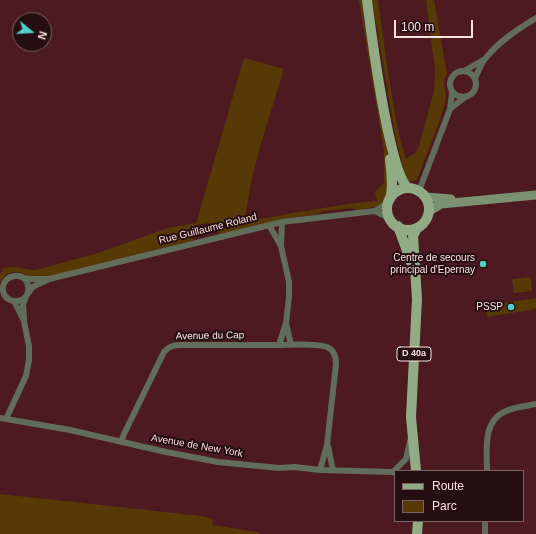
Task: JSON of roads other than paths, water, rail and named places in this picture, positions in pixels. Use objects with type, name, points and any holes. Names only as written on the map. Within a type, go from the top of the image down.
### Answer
[{"type":"main road","points":[[367,0],[389,139],[392,181],[388,209],[395,223],[405,229],[417,228],[425,220],[429,211],[428,202],[422,194],[408,188],[404,184],[399,173],[389,139]]},
{"type":"main road","points":[[389,200],[399,190],[408,188]]},
{"type":"main road","name":"D 40a","points":[[395,223],[403,236],[415,274]]},
{"type":"main road","name":"D 40a","points":[[416,470],[412,434],[411,399],[417,299],[413,236],[417,228]]},
{"type":"main road","points":[[417,534],[418,522]]},
{"type":"street","points":[[450,109],[475,91],[475,78],[485,59],[498,45],[518,29],[536,18]]},
{"type":"street","points":[[464,201],[422,194],[450,109],[452,93],[449,84],[450,80],[456,73],[464,71],[485,59]]},
{"type":"street","points":[[464,71],[469,72],[475,78]]},
{"type":"street","points":[[452,93],[464,98]]},
{"type":"street","points":[[429,211],[441,204],[536,195]]},
{"type":"street","points":[[389,200],[375,211],[395,223]]},
{"type":"street","name":"Rue Guillaume Roland","points":[[23,278],[36,280],[49,279],[282,222],[375,211]]},
{"type":"street","points":[[280,246],[282,222]]},
{"type":"street","points":[[269,225],[280,246],[288,282],[289,297],[286,323],[279,345]]},
{"type":"street","points":[[3,419],[26,376],[29,360],[29,346],[24,321],[23,305],[27,294],[27,283],[19,276],[10,276],[6,279],[3,285],[3,291],[5,296],[10,300],[14,301],[22,299],[27,294]]},
{"type":"street","name":"Rue Guillaume Roland","points":[[27,294],[37,285],[49,279]]},
{"type":"street","points":[[14,301],[24,321]]},
{"type":"street","points":[[286,323],[291,345]]},
{"type":"street","name":"Avenue du Cap","points":[[121,442],[164,352],[168,348],[182,345],[291,345],[325,347],[332,351],[336,358],[327,445]]},
{"type":"street","points":[[487,470],[488,430],[492,422],[497,416],[506,410],[536,404]]},
{"type":"street","name":"Avenue de New York","points":[[3,419],[70,430],[223,463],[279,468],[295,467],[320,470],[394,472]]},
{"type":"street","points":[[396,470],[406,460],[412,434]]},
{"type":"street","points":[[320,470],[327,445]]},
{"type":"street","points":[[327,445],[333,470]]},
{"type":"street","points":[[485,522],[485,534]]},
{"type":"place","name":"Centre de secours principal d'Epernay","points":[[483,264]]},
{"type":"place","name":"PSSP","points":[[511,307]]}]
